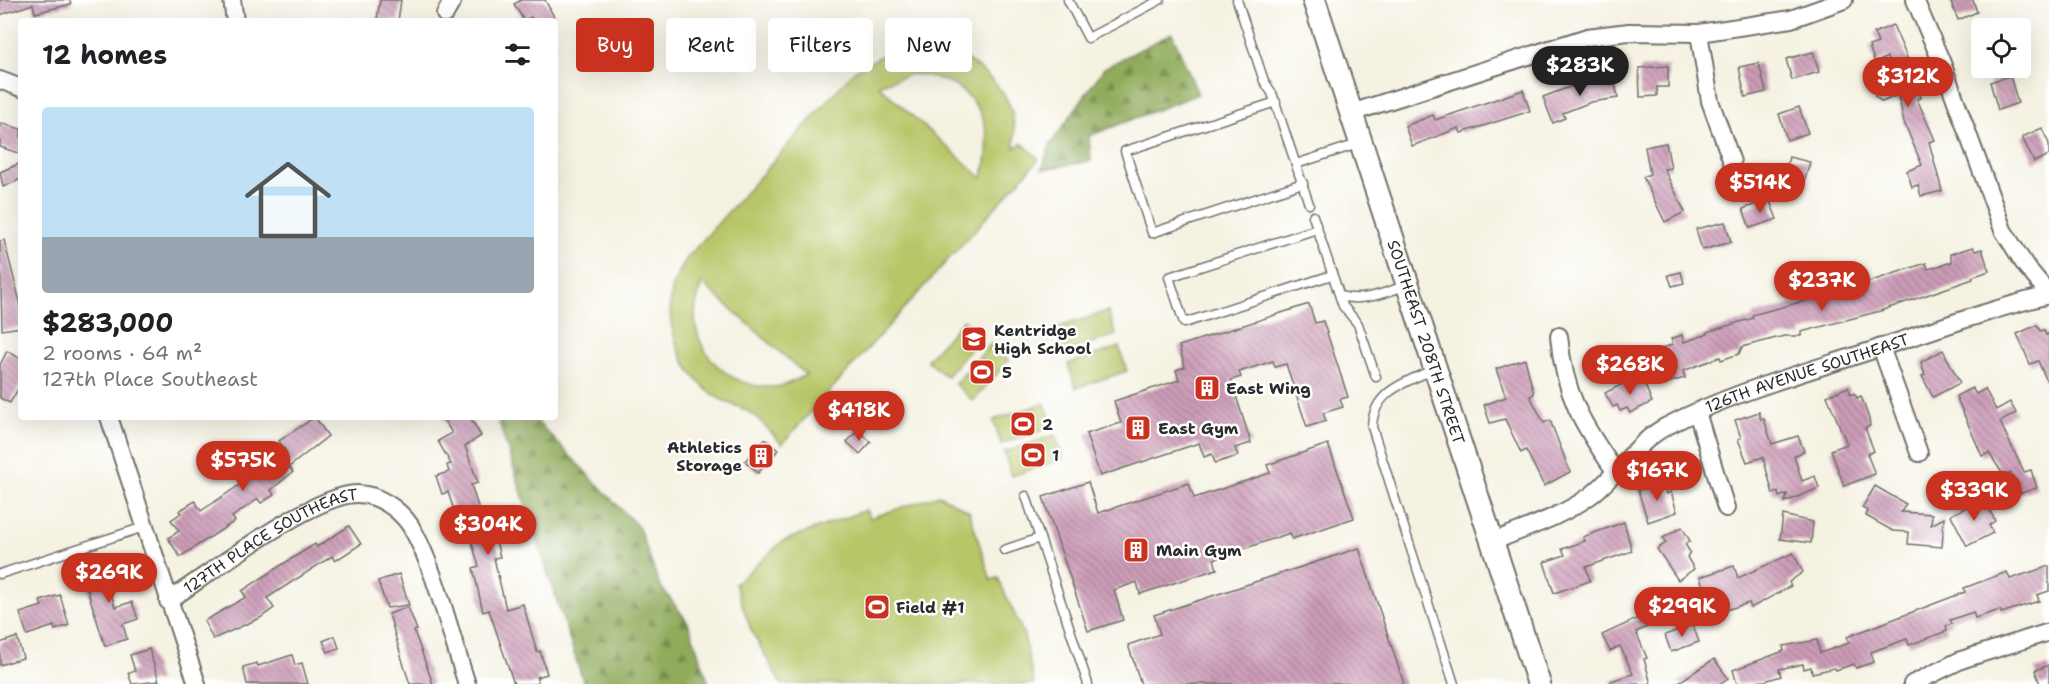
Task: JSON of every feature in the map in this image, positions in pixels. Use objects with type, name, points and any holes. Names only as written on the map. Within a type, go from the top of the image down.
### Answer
[{"type":"main road","name":"SOUTHEAST 208TH STREET","points":[[1314,0],[1539,684]]},
{"type":"street","points":[[232,0],[235,18]]},
{"type":"street","points":[[1351,113],[1587,37],[1629,32],[1699,33],[1791,19],[1844,0]]},
{"type":"street","points":[[1915,0],[1942,63],[2003,230],[2025,265],[2049,295]]},
{"type":"street","points":[[1699,33],[1710,101],[1732,162]]},
{"type":"street","name":"126TH AVENUE SOUTHEAST","points":[[1492,542],[1575,505],[1591,495],[1665,427],[1697,412],[1773,382],[2005,306],[2049,295]]},
{"type":"street","points":[[1560,336],[1562,370],[1571,399],[1592,438],[1616,471]]},
{"type":"street","points":[[1881,347],[1919,453]]},
{"type":"street","points":[[1697,412],[1726,508]]},
{"type":"street","points":[[110,420],[197,684]]},
{"type":"street","name":"127TH PLACE SOUTHEAST","points":[[168,601],[301,513],[328,499],[359,494],[375,498],[392,505],[408,523],[422,546],[467,684]]},
{"type":"street","points":[[1912,684],[1961,660],[2049,632]]},
{"type":"lane","points":[[1068,0],[1088,38],[1161,0]]},
{"type":"lane","points":[[1237,0],[1264,81],[1276,102],[1309,204]]},
{"type":"lane","points":[[1276,102],[1125,152],[1152,233],[1303,183]]},
{"type":"lane","points":[[1296,164],[1361,143]]},
{"type":"lane","points":[[1313,216],[1340,296],[1346,310],[1358,324],[1376,377]]},
{"type":"lane","points":[[1317,229],[1169,277],[1184,323],[1332,275]]},
{"type":"lane","points":[[1340,296],[1353,300],[1365,299],[1408,285]]},
{"type":"lane","points":[[1436,369],[1386,393],[1372,416],[1372,427],[1454,684]]},
{"type":"lane","points":[[1026,496],[1088,684]]},
{"type":"lane","points":[[0,574],[144,526]]},
{"type":"lane","points":[[1004,550],[1040,538]]},
{"type":"green space","points":[[1172,33],[1198,94],[1089,136],[1091,161],[1042,169],[1050,145],[1104,68]]},
{"type":"green space","points":[[885,54],[885,72],[972,72],[972,63],[1001,90],[1006,98],[1013,116],[1015,148],[1022,143],[1039,159],[782,444],[753,415],[716,397],[691,372],[672,329],[670,314],[674,283],[687,258],[853,72],[873,72],[873,60]],"holes":[[[911,74],[932,77],[965,93],[976,106],[984,121],[987,158],[982,178],[878,85]],[[702,283],[806,375],[780,386],[764,387],[734,378],[721,369],[702,345],[697,331],[695,311]]]},
{"type":"green space","points":[[1108,311],[1116,335],[1064,352],[1056,328]]},
{"type":"green space","points":[[963,320],[982,336],[946,377],[927,360]]},
{"type":"green space","name":"5","points":[[991,344],[1009,360],[973,401],[955,384]]},
{"type":"green space","points":[[1119,347],[1127,371],[1076,388],[1068,364]]},
{"type":"green space","name":"2","points":[[1045,403],[1053,427],[1001,444],[993,420]]},
{"type":"green space","points":[[498,420],[536,420],[639,528],[659,584],[688,622],[709,684],[584,684]]},
{"type":"green space","name":"1","points":[[1055,435],[1063,459],[1011,476],[1004,452]]},
{"type":"green space","name":"Field #1","points":[[939,495],[969,511],[991,580],[998,578],[1024,635],[1034,684],[781,684],[751,630],[735,584],[783,541],[866,510],[870,518]]},
{"type":"building","points":[[0,0],[70,0],[71,4],[35,13],[33,4],[0,15]]},
{"type":"building","points":[[380,0],[401,0],[398,18],[377,18]]},
{"type":"building","points":[[521,0],[545,0],[554,17],[522,18],[514,4]]},
{"type":"building","points":[[1950,0],[1973,0],[1977,12],[1958,20]]},
{"type":"building","points":[[1893,25],[1912,69],[1921,98],[1917,99],[1935,140],[1929,142],[1942,191],[1921,196],[1918,185],[1912,187],[1907,171],[1922,165],[1904,122],[1898,95],[1882,102],[1875,96],[1877,91],[1894,83],[1887,57],[1875,63],[1869,46],[1878,43],[1874,33]]},
{"type":"building","points":[[1813,52],[1819,72],[1792,80],[1786,59]]},
{"type":"building","points":[[1759,63],[1766,92],[1745,97],[1739,67]]},
{"type":"building","points":[[1668,66],[1668,87],[1657,87],[1657,96],[1640,97],[1639,68]]},
{"type":"building","points":[[1614,77],[1618,98],[1591,102],[1563,113],[1565,118],[1553,123],[1543,97],[1580,83]]},
{"type":"building","points":[[2011,78],[2018,103],[1998,110],[1990,82]]},
{"type":"building","points":[[1523,90],[1530,111],[1461,133],[1459,128],[1412,146],[1405,126],[1433,115],[1435,120]]},
{"type":"building","points":[[1799,107],[1808,133],[1787,140],[1779,114]]},
{"type":"building","points":[[0,123],[18,128],[18,153],[0,147]]},
{"type":"building","points":[[2042,128],[2049,144],[2049,155],[2034,162],[2022,137]]},
{"type":"building","points":[[1666,143],[1671,168],[1664,169],[1685,212],[1665,222],[1643,177],[1650,174],[1645,147]]},
{"type":"building","points":[[1789,157],[1810,162],[1802,190],[1782,184]]},
{"type":"building","points":[[18,164],[18,180],[3,187],[0,172]]},
{"type":"building","points":[[1769,199],[1777,219],[1750,228],[1743,209]]},
{"type":"building","points":[[1725,222],[1731,242],[1702,250],[1696,229]]},
{"type":"building","points":[[4,240],[18,294],[18,327],[2,330],[0,241]]},
{"type":"building","points":[[1973,247],[1975,251],[1982,249],[1989,271],[1972,277],[1973,279],[1880,311],[1801,332],[1801,336],[1784,336],[1742,347],[1739,354],[1721,360],[1720,357],[1683,371],[1685,378],[1670,382],[1659,350],[1673,344],[1671,339],[1682,335],[1684,342],[1708,334],[1707,332],[1753,318],[1752,315],[1838,292],[1926,263],[1928,269],[1952,262],[1950,254]]},
{"type":"building","points":[[1681,272],[1684,283],[1672,286],[1668,275]]},
{"type":"building","name":"East Wing","points":[[1309,304],[1315,323],[1323,321],[1348,397],[1340,399],[1343,407],[1323,413],[1326,421],[1307,427],[1286,364],[1275,367],[1273,361],[1239,372],[1241,377],[1231,380],[1251,443],[1235,448],[1238,456],[1215,463],[1212,454],[1204,457],[1199,443],[1100,476],[1086,434],[1121,423],[1114,401],[1179,380],[1176,370],[1185,367],[1179,346]]},
{"type":"building","points":[[2037,325],[2040,331],[2044,330],[2046,335],[2049,333],[2049,386],[2038,361],[2030,364],[2017,334]]},
{"type":"building","points":[[1943,350],[1960,383],[1933,397],[1922,376],[1925,375],[1921,362]]},
{"type":"building","points":[[7,351],[18,357],[18,389],[10,403],[0,398],[0,365]]},
{"type":"building","points":[[1525,359],[1534,394],[1530,396],[1544,423],[1550,420],[1570,472],[1544,486],[1526,450],[1521,453],[1505,419],[1490,423],[1484,405],[1506,397],[1496,369]]},
{"type":"building","points":[[1636,377],[1638,383],[1644,383],[1652,402],[1630,413],[1627,408],[1620,411],[1617,405],[1613,407],[1605,393]]},
{"type":"building","points":[[1848,387],[1851,395],[1854,393],[1857,398],[1861,396],[1869,419],[1870,426],[1865,428],[1874,451],[1867,454],[1875,474],[1844,486],[1831,450],[1847,444],[1827,396]]},
{"type":"building","points":[[1972,388],[1976,394],[1985,389],[1996,410],[2010,402],[2016,413],[2000,422],[2024,472],[2031,470],[2037,488],[2018,494],[2011,473],[2004,476],[1989,453],[1982,456],[1956,396]]},
{"type":"building","points":[[1759,412],[1761,420],[1764,419],[1772,444],[1798,436],[1804,451],[1794,456],[1802,481],[1815,476],[1819,488],[1785,502],[1787,494],[1779,497],[1778,492],[1773,494],[1763,457],[1747,462],[1738,439],[1741,438],[1735,420]]},
{"type":"building","points":[[310,420],[317,420],[328,436],[289,467],[293,472],[271,490],[274,495],[261,503],[258,499],[232,517],[235,521],[180,557],[168,538],[179,531],[171,520],[181,513],[179,511],[195,501],[201,511],[287,453],[279,441]]},
{"type":"building","points":[[444,420],[472,420],[481,436],[465,446],[478,483],[471,485],[481,516],[489,514],[500,557],[494,558],[506,609],[523,604],[537,652],[540,651],[547,674],[537,677],[538,684],[514,684],[489,610],[483,612],[473,568],[479,566],[463,514],[456,516],[448,492],[442,494],[436,476],[449,472],[447,465],[451,464],[438,441],[452,433]]},
{"type":"building","points":[[858,430],[871,442],[860,454],[847,442]]},
{"type":"building","name":"Athletics Storage","points":[[765,439],[778,450],[758,473],[745,461]]},
{"type":"building","points":[[1328,444],[1354,518],[1292,539],[1290,533],[1214,559],[1217,569],[1140,594],[1137,582],[1114,590],[1123,620],[1088,631],[1043,497],[1088,482],[1098,513],[1189,483],[1194,498],[1270,473],[1267,465]]},
{"type":"building","points":[[1659,483],[1661,490],[1665,489],[1666,494],[1671,492],[1677,512],[1648,522],[1638,490]]},
{"type":"building","points":[[1875,486],[1906,504],[1901,512],[1932,514],[1931,525],[1944,518],[1942,547],[1908,544],[1909,532],[1893,531],[1866,516],[1868,511],[1862,508]]},
{"type":"building","points":[[1984,498],[1995,521],[1989,525],[1993,533],[1967,546],[1951,515]]},
{"type":"building","points":[[1783,515],[1813,522],[1811,543],[1780,539]]},
{"type":"building","points":[[1624,522],[1632,551],[1586,567],[1590,581],[1554,593],[1544,562],[1565,555],[1562,549],[1585,541],[1583,537]]},
{"type":"building","points":[[349,526],[361,544],[335,561],[332,556],[267,598],[274,608],[260,618],[213,639],[204,621],[246,597],[242,591],[280,566],[315,544],[317,547]]},
{"type":"building","points":[[1682,527],[1690,541],[1685,544],[1690,552],[1687,557],[1694,569],[1678,580],[1657,549],[1666,543],[1663,538]]},
{"type":"building","points":[[1359,548],[1404,684],[1141,684],[1128,645],[1160,634],[1154,615]]},
{"type":"building","points":[[1793,553],[1803,572],[1789,582],[1791,586],[1751,608],[1749,603],[1726,610],[1723,602],[1711,606],[1708,602],[1700,577],[1734,566],[1738,578]]},
{"type":"building","points":[[119,561],[124,579],[108,583],[115,607],[132,602],[138,619],[123,624],[127,639],[105,646],[83,576],[101,571],[100,566]]},
{"type":"building","points":[[2049,566],[2049,591],[2037,595],[2039,601],[2001,613],[2000,610],[1975,618],[1973,612],[1950,620],[1952,624],[1946,626],[1947,631],[1909,645],[1907,639],[1871,652],[1874,662],[1856,668],[1854,664],[1836,670],[1835,668],[1812,673],[1811,667],[1804,669],[1803,664],[1779,669],[1781,676],[1765,681],[1737,684],[1733,670],[1784,651],[1783,646],[1817,640],[1820,653],[1849,643],[1847,637],[1965,592],[1964,588],[2007,572],[2010,579]]},
{"type":"building","points":[[399,574],[409,605],[387,608],[378,581]]},
{"type":"building","points":[[60,595],[69,625],[55,630],[54,626],[27,635],[20,613],[42,606],[40,601]]},
{"type":"building","points":[[408,607],[433,684],[410,684],[404,666],[389,614]]},
{"type":"building","points":[[1649,613],[1654,624],[1636,632],[1647,658],[1644,659],[1651,684],[1611,684],[1611,681],[1633,674],[1620,646],[1610,651],[1602,635]]},
{"type":"building","points":[[1693,625],[1699,642],[1671,652],[1665,635]]},
{"type":"building","points":[[335,636],[339,648],[328,652],[323,641]]},
{"type":"building","points":[[17,637],[23,658],[0,665],[0,643]]},
{"type":"building","points":[[149,649],[159,681],[132,684],[128,673],[135,671],[130,655]]},
{"type":"building","points":[[292,655],[295,665],[302,663],[308,684],[247,684],[243,667],[257,663],[258,666]]},
{"type":"building","points":[[1714,659],[1728,678],[1719,684],[1676,684]]},
{"type":"building","points":[[2049,665],[2049,684],[2040,684],[2035,670]]},
{"type":"place","name":"Kentridge High School","points":[[974,339]]},
{"type":"place","name":"5","points":[[982,372]]},
{"type":"place","name":"East Wing","points":[[1207,388]]},
{"type":"place","name":"2","points":[[1023,424]]},
{"type":"place","name":"East Gym","points":[[1138,428]]},
{"type":"place","name":"1","points":[[1033,455]]},
{"type":"place","name":"Athletics Storage","points":[[761,456]]},
{"type":"place","name":"Main Gym","points":[[1136,550]]},
{"type":"place","name":"Field #1","points":[[877,607]]}]
